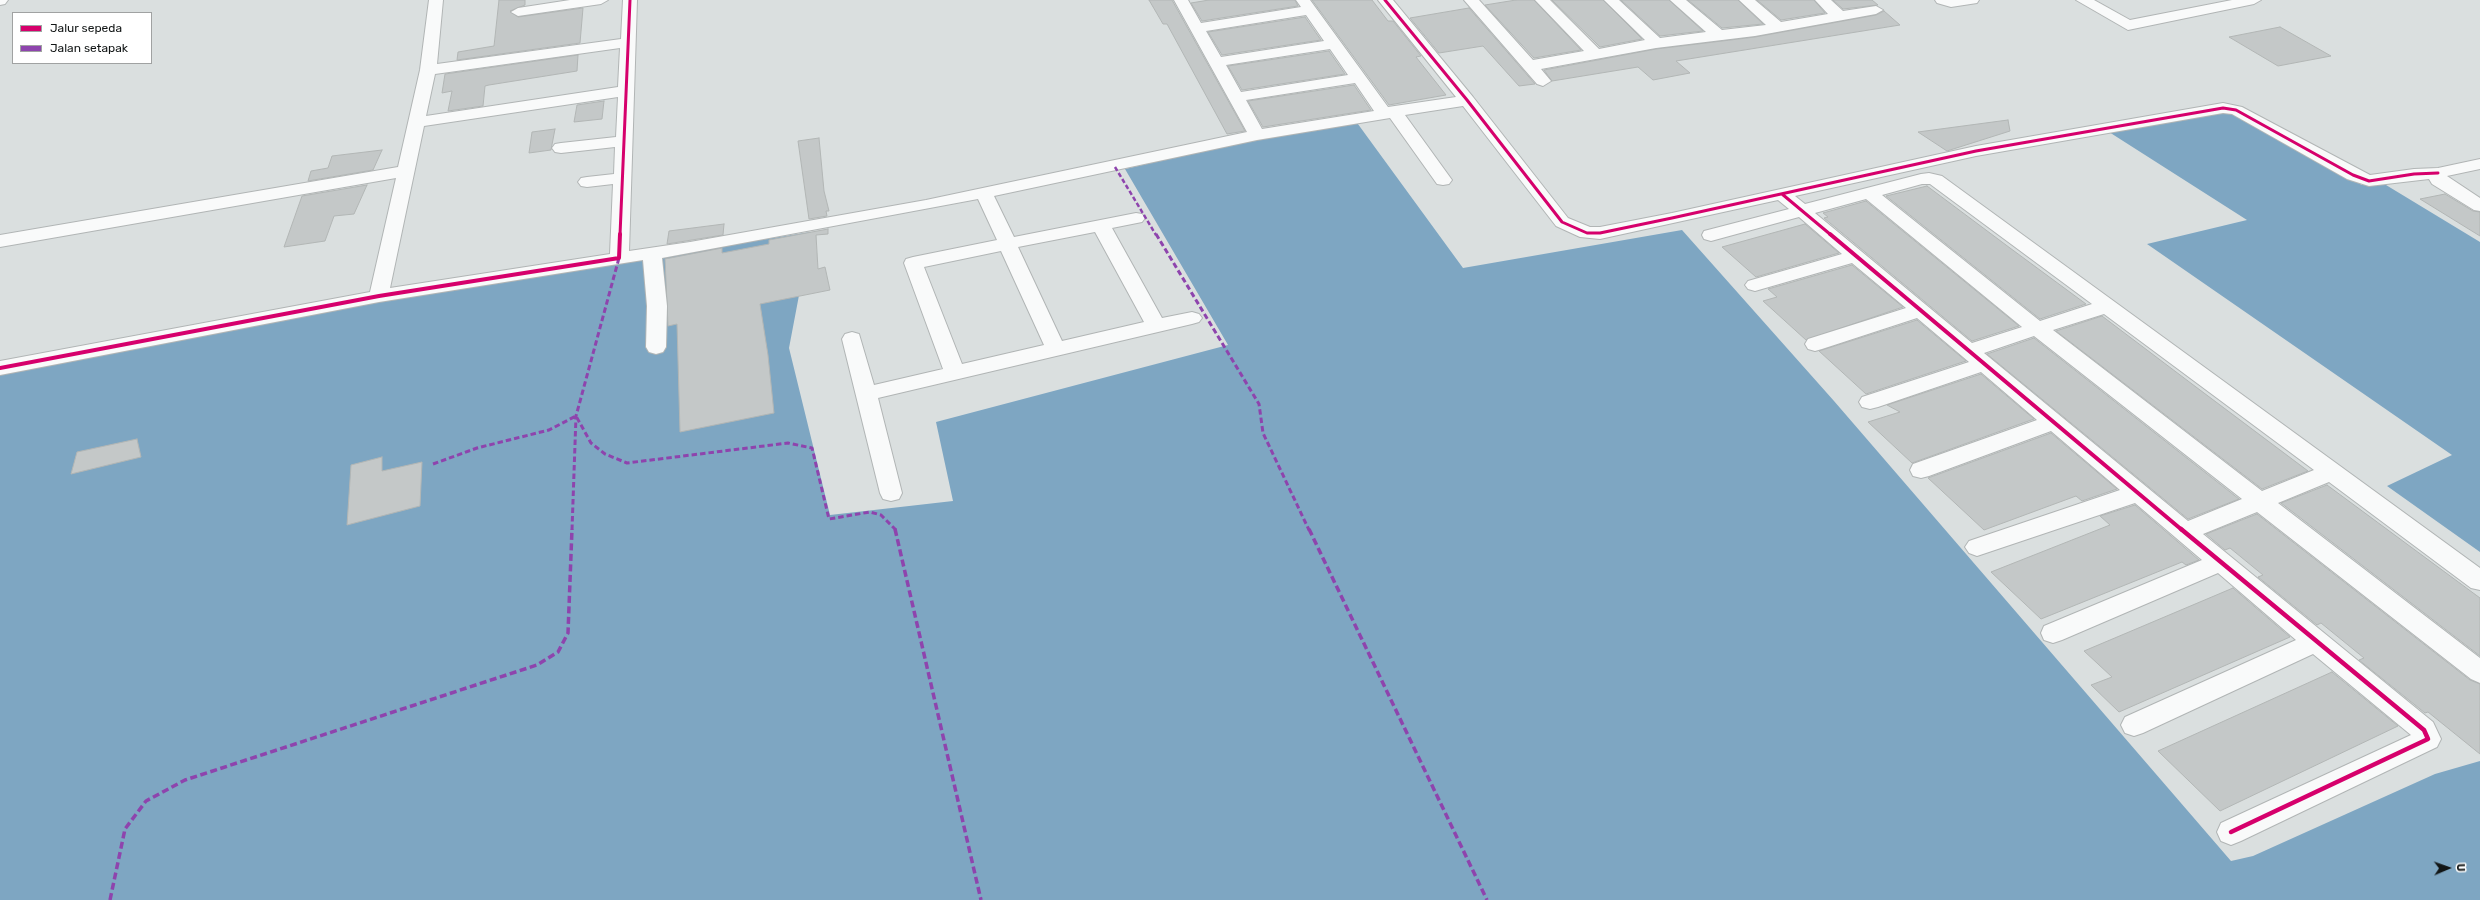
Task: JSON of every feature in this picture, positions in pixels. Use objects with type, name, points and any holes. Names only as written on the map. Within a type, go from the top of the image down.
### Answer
[{"type":"street","points":[[379,296],[428,70],[436,0]]},
{"type":"street","points":[[518,12],[601,0]]},
{"type":"street","points":[[619,258],[624,178],[623,141],[627,91],[630,0]]},
{"type":"street","points":[[1181,0],[1237,97],[1257,135]]},
{"type":"street","points":[[1385,0],[1468,100],[1562,222],[1587,233],[1600,233],[1976,151],[2223,108],[2236,110],[2353,175],[2369,181],[2414,174],[2438,173],[2480,164]]},
{"type":"street","points":[[1542,0],[1596,54]]},
{"type":"street","points":[[1611,0],[1656,43]]},
{"type":"street","points":[[1677,0],[1718,35]]},
{"type":"street","points":[[1746,0],[1778,27]]},
{"type":"street","points":[[1822,0],[1840,16]]},
{"type":"street","points":[[1842,0],[1857,13]]},
{"type":"street","points":[[1942,0],[1951,3],[1972,0]]},
{"type":"street","points":[[2083,0],[2128,25],[2254,0]]},
{"type":"street","points":[[1478,1],[1529,66],[1543,81]]},
{"type":"street","points":[[1196,28],[1306,5],[1357,78],[1388,112],[1443,180]]},
{"type":"street","points":[[1529,66],[1656,43],[1778,27],[1876,10]]},
{"type":"street","points":[[428,70],[629,42]]},
{"type":"street","points":[[1216,62],[1332,44]]},
{"type":"street","points":[[1237,97],[1357,78]]},
{"type":"street","points":[[417,122],[627,91]]},
{"type":"street","points":[[0,368],[379,296],[652,254],[770,234],[984,193],[1257,135],[1388,112],[1468,100]]},
{"type":"street","points":[[561,148],[623,141]]},
{"type":"street","points":[[0,241],[405,171]]},
{"type":"street","points":[[2438,173],[2438,180],[2480,206]]},
{"type":"street","points":[[587,182],[624,178]]},
{"type":"street","points":[[1711,235],[1800,210],[1921,179],[1929,178],[1936,180],[2480,581]]},
{"type":"street","points":[[984,193],[1056,349]]},
{"type":"street","points":[[1869,193],[2038,329],[2480,672]]},
{"type":"street","points":[[1782,194],[2316,642],[2424,730],[2428,739],[2231,832]]},
{"type":"street","points":[[955,373],[913,263],[1136,218]]},
{"type":"street","points":[[1101,225],[1156,326]]},
{"type":"street","points":[[652,254],[657,306],[656,347]]},
{"type":"street","points":[[1755,285],[1856,256]]},
{"type":"street","points":[[1870,402],[2038,329],[2107,306]]},
{"type":"street","points":[[1815,344],[1921,310]]},
{"type":"street","points":[[866,394],[1192,318]]},
{"type":"street","points":[[852,339],[891,494]]},
{"type":"street","points":[[1921,470],[2054,422]]},
{"type":"street","points":[[2185,532],[2331,472]]},
{"type":"street","points":[[1977,547],[2138,493]]},
{"type":"street","points":[[2053,633],[2221,562]]},
{"type":"street","points":[[2134,724],[2316,642]]},
{"type":"water","points":[[2219,112],[2235,112],[2362,185],[2386,185],[2480,242],[2480,552],[2387,486],[2452,455],[2147,244],[2247,220],[2109,132]]},
{"type":"water","points":[[1355,120],[1463,268],[1682,230],[1834,401],[2231,861],[2253,856],[2435,774],[2480,761],[2480,900],[0,900],[0,371],[395,297],[811,232],[789,348],[830,515],[953,501],[936,422],[1228,345],[1125,169],[1245,141]]},
{"type":"building","points":[[499,0],[525,0],[525,5],[510,11],[518,17],[583,8],[580,43],[457,60],[458,52],[494,46]]},
{"type":"building","points":[[1149,0],[1172,0],[1245,131],[1227,134],[1167,24],[1163,24]]},
{"type":"building","points":[[1209,0],[1295,0],[1298,6],[1202,21],[1191,3]]},
{"type":"building","points":[[1312,0],[1372,0],[1388,21],[1393,21],[1421,56],[1416,57],[1446,95],[1389,105]]},
{"type":"building","points":[[1516,0],[1534,0],[1581,50],[1534,58],[1485,5]]},
{"type":"building","points":[[1552,0],[1603,0],[1642,39],[1600,47]]},
{"type":"building","points":[[1621,0],[1669,0],[1703,31],[1660,36]]},
{"type":"building","points":[[1688,0],[1738,0],[1763,24],[1722,28]]},
{"type":"building","points":[[1757,0],[1814,0],[1825,13],[1781,20]]},
{"type":"building","points":[[1833,0],[1872,0],[1878,5],[1843,9]]},
{"type":"building","points":[[1469,8],[1535,84],[1519,86],[1483,46],[1439,53],[1410,18]]},
{"type":"building","points":[[1884,11],[1900,25],[1676,61],[1690,73],[1653,80],[1638,67],[1552,81],[1544,70],[1656,49],[1755,37],[1876,15]]},
{"type":"building","points":[[1305,17],[1321,40],[1222,55],[1208,32]]},
{"type":"building","points":[[2280,27],[2331,56],[2278,66],[2229,37]]},
{"type":"building","points":[[1329,51],[1345,74],[1242,90],[1228,66]]},
{"type":"building","points":[[578,55],[577,71],[485,86],[483,106],[448,111],[452,91],[442,93],[445,74]]},
{"type":"building","points":[[1354,85],[1371,110],[1263,127],[1248,101]]},
{"type":"building","points":[[604,101],[602,119],[574,122],[577,105]]},
{"type":"building","points":[[2008,120],[2010,131],[1947,151],[1918,132]]},
{"type":"building","points":[[555,129],[551,150],[529,153],[532,132]]},
{"type":"building","points":[[819,138],[824,191],[829,211],[826,211],[827,216],[809,219],[798,141]]},
{"type":"building","points":[[382,150],[373,170],[308,181],[311,171],[328,168],[332,156]]},
{"type":"building","points":[[367,185],[354,214],[334,216],[325,241],[284,247],[302,196]]},
{"type":"building","points":[[1927,186],[2086,304],[2040,319],[1886,196]]},
{"type":"building","points":[[2445,194],[2473,211],[2480,212],[2480,236],[2420,199]]},
{"type":"building","points":[[1866,201],[2019,326],[1972,341],[1824,218],[1828,217],[1823,213]]},
{"type":"building","points":[[724,224],[723,235],[667,244],[669,231]]},
{"type":"building","points":[[1805,224],[1839,253],[1756,277],[1722,247]]},
{"type":"building","points":[[828,229],[828,234],[816,235],[818,269],[825,267],[830,290],[760,304],[768,355],[774,413],[680,432],[677,324],[668,326],[665,259],[722,248],[722,253],[769,244],[769,240]]},
{"type":"building","points":[[1852,265],[1903,307],[1806,340],[1763,301],[1777,297],[1768,289]]},
{"type":"building","points":[[2102,316],[2308,471],[2262,489],[2056,331]]},
{"type":"building","points":[[1917,320],[1966,361],[1866,394],[1819,351]]},
{"type":"building","points":[[2034,338],[2239,499],[2188,519],[1987,354]]},
{"type":"building","points":[[1981,374],[2034,419],[1912,463],[1868,422],[1900,412],[1887,405]]},
{"type":"building","points":[[2051,433],[2117,489],[2082,501],[2076,496],[1984,530],[1928,478]]},
{"type":"building","points":[[137,439],[141,457],[71,474],[77,452]]},
{"type":"building","points":[[382,457],[382,471],[422,462],[420,506],[347,525],[351,465]]},
{"type":"building","points":[[2327,485],[2480,598],[2480,656],[2281,503]]},
{"type":"building","points":[[2135,505],[2199,560],[2186,565],[2182,562],[2041,619],[1991,572],[2110,525],[2100,516]]},
{"type":"building","points":[[2257,514],[2470,680],[2480,684],[2480,754],[2428,712],[2425,713],[2359,660],[2364,658],[2321,623],[2317,625],[2258,577],[2263,575],[2230,548],[2225,550],[2206,534]]},
{"type":"building","points":[[2233,588],[2290,637],[2119,712],[2091,685],[2112,677],[2084,651]]},
{"type":"building","points":[[2332,672],[2398,726],[2220,811],[2158,751]]},
{"type":"marked path","points":[[1115,167],[1259,404],[1263,433],[1487,900]]},
{"type":"marked path","points":[[110,900],[125,829],[146,801],[185,780],[537,665],[558,652],[568,633],[576,416],[619,258],[616,259]]},
{"type":"marked path","points":[[433,464],[477,448],[549,430],[576,416],[591,443],[605,454],[627,463],[788,443],[812,448],[829,519],[870,512],[881,515],[895,527],[981,900]]},
{"type":"cycle path","points":[[0,368],[379,296],[619,258],[630,0]]},
{"type":"cycle path","points":[[1385,0],[1467,100],[1562,222],[1587,233],[1600,233],[1672,218],[1976,151],[2223,108],[2236,110],[2353,175],[2369,181],[2414,174],[2438,173]]},
{"type":"cycle path","points":[[1782,194],[2316,642],[2424,730],[2428,739],[2231,832]]}]
